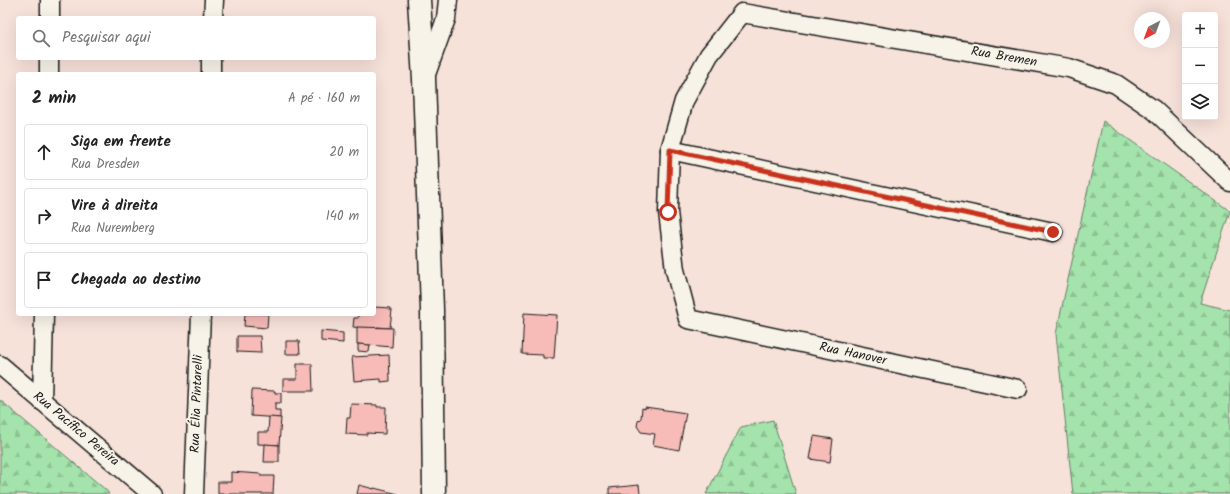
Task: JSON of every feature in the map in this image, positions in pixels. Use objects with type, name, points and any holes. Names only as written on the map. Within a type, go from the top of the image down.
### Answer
[{"type":"main road","points":[[419,0],[424,80],[432,310],[434,494]]},
{"type":"main road","points":[[424,80],[433,23],[434,0]]},
{"type":"street","points":[[50,0],[50,16]]},
{"type":"street","points":[[213,16],[214,0]]},
{"type":"street","points":[[424,80],[446,19],[448,0]]},
{"type":"street","name":"Rua Bremen","points":[[670,150],[684,101],[709,55],[742,13],[1069,68],[1116,84],[1154,110],[1230,182]]},
{"type":"street","points":[[49,60],[49,72]]},
{"type":"street","points":[[211,60],[211,72]]},
{"type":"street","points":[[670,150],[1053,232]]},
{"type":"street","name":"Rua Hanover","points":[[670,150],[668,212],[674,270],[688,319],[1018,389]]},
{"type":"street","points":[[42,401],[44,316]]},
{"type":"street","name":"Rua Élia Pintarelli","points":[[194,494],[201,316]]},
{"type":"street","name":"Rua Pacífico Pereira","points":[[0,365],[152,494]]},
{"type":"green space","points":[[1103,121],[1230,211],[1200,303],[1230,310],[1230,494],[1073,494],[1056,334]]},
{"type":"green space","points":[[0,400],[107,491],[109,494],[0,494]]},
{"type":"green space","points":[[773,420],[796,494],[706,494],[741,427]]},
{"type":"building","points":[[376,307],[390,308],[390,310],[392,310],[390,328],[377,327],[376,329],[353,327],[354,318],[358,318],[358,316],[376,316]]},
{"type":"building","points":[[524,313],[557,315],[554,358],[543,358],[543,355],[522,354]]},
{"type":"building","points":[[245,316],[268,316],[267,328],[244,326]]},
{"type":"building","points":[[357,327],[393,328],[392,347],[357,344]]},
{"type":"building","points":[[321,331],[343,333],[343,343],[321,341]]},
{"type":"building","points":[[237,336],[260,336],[261,353],[237,352]]},
{"type":"building","points":[[286,341],[299,341],[300,354],[286,354]]},
{"type":"building","points":[[358,344],[370,345],[369,352],[358,351]]},
{"type":"building","points":[[389,355],[390,381],[381,382],[381,379],[354,381],[352,357]]},
{"type":"building","points":[[297,364],[312,364],[313,391],[283,391],[283,379],[297,379]]},
{"type":"building","points":[[252,390],[275,391],[275,393],[281,393],[281,403],[275,403],[275,410],[280,410],[280,418],[251,416]]},
{"type":"building","points":[[351,404],[377,405],[377,407],[386,407],[385,434],[346,434],[347,418],[350,418]]},
{"type":"building","points":[[645,407],[686,413],[679,450],[653,445],[655,434],[641,432],[637,426],[638,421],[641,418],[642,408],[645,409]]},
{"type":"building","points":[[269,417],[281,418],[279,445],[258,444],[258,432],[268,432]]},
{"type":"building","points":[[814,436],[833,439],[830,462],[810,459]]},
{"type":"building","points":[[265,444],[279,445],[279,462],[264,462]]},
{"type":"building","points":[[231,472],[261,474],[261,476],[274,476],[273,494],[218,494],[218,482],[231,482]]},
{"type":"building","points":[[359,485],[374,489],[398,494],[357,494]]},
{"type":"building","points":[[639,485],[640,494],[609,494],[609,488]]},
{"type":"route","points":[[668,212],[670,150],[1053,232]]}]
